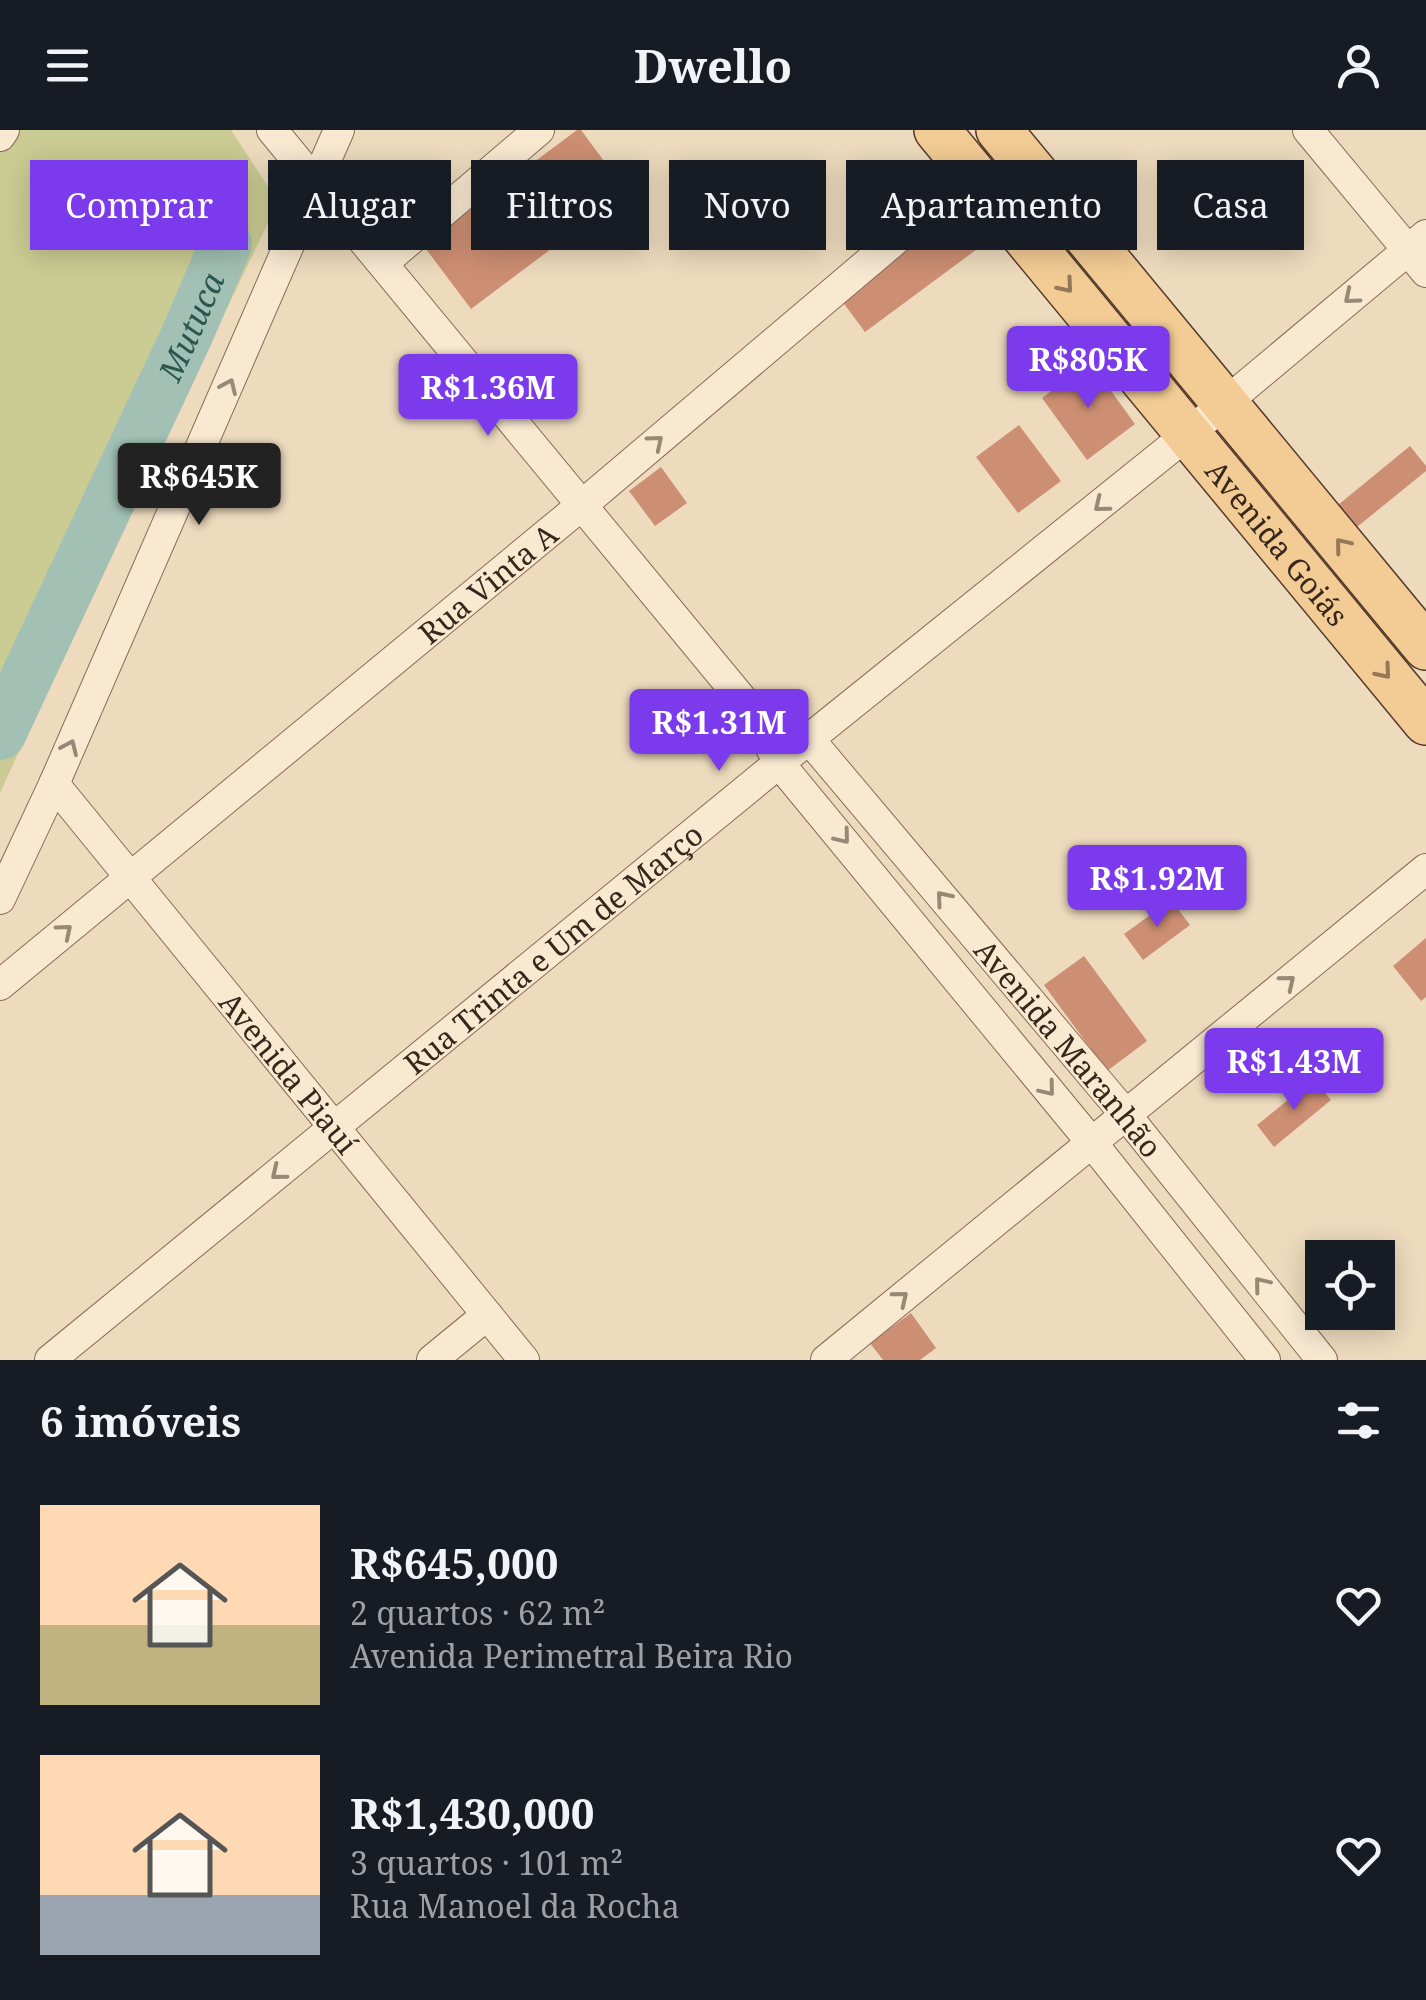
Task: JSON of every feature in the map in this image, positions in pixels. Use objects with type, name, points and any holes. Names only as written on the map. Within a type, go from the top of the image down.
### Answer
[{"type":"main road","name":"Avenida Goiás","points":[[937,130],[962,160]]},
{"type":"main road","name":"Avenida Goiás","points":[[999,130],[1426,648]]},
{"type":"main road","name":"Avenida Goiás","points":[[1036,250],[1426,722]]},
{"type":"street","points":[[0,136],[4,130]]},
{"type":"street","points":[[272,130],[298,160]]},
{"type":"street","points":[[327,160],[339,130]]},
{"type":"street","points":[[383,263],[539,130]]},
{"type":"street","points":[[1308,130],[1420,252]]},
{"type":"street","points":[[0,900],[289,250]]},
{"type":"street","points":[[372,250],[750,709],[809,739]]},
{"type":"street","name":"Rua Vinta A","points":[[0,985],[582,505],[883,250]]},
{"type":"street","name":"Rua Trinta e Um de Março","points":[[50,1360],[779,763],[1420,252]]},
{"type":"street","name":"Avenida Maranhão","points":[[750,709],[779,763],[1265,1360]]},
{"type":"street","name":"Avenida Maranhão","points":[[809,739],[1126,1114],[1322,1360]]},
{"type":"street","name":"Avenida Piauí","points":[[54,784],[524,1360]]},
{"type":"street","points":[[826,1360],[1426,869]]},
{"type":"street","points":[[432,1360],[487,1315]]},
{"type":"green space","name":"Mutuca","points":[[4,130],[231,130],[268,187],[268,223],[0,793],[0,143]]},
{"type":"building","points":[[581,130],[603,160],[537,160]]},
{"type":"building","points":[[471,209],[471,250],[550,250],[471,309],[427,250],[451,250],[451,224]]},
{"type":"building","points":[[902,250],[976,250],[865,332],[839,297]]},
{"type":"building","points":[[1090,362],[1135,424],[1087,460],[1042,398]]},
{"type":"building","points":[[1019,425],[1061,481],[1018,513],[976,457]]},
{"type":"building","points":[[1410,446],[1426,471],[1357,527],[1338,505]]},
{"type":"building","points":[[661,467],[687,503],[655,526],[629,491]]},
{"type":"building","points":[[1171,900],[1190,925],[1143,960],[1124,934]]},
{"type":"building","points":[[1426,938],[1426,997],[1421,1001],[1393,966]]},
{"type":"building","points":[[1084,956],[1147,1041],[1107,1071],[1044,985]]},
{"type":"building","points":[[1314,1079],[1331,1100],[1274,1147],[1257,1125]]},
{"type":"building","points":[[911,1313],[936,1348],[920,1360],[883,1360],[870,1343]]},
{"type":"waterway","name":"Mutuca","points":[[0,734],[223,250]]}]
